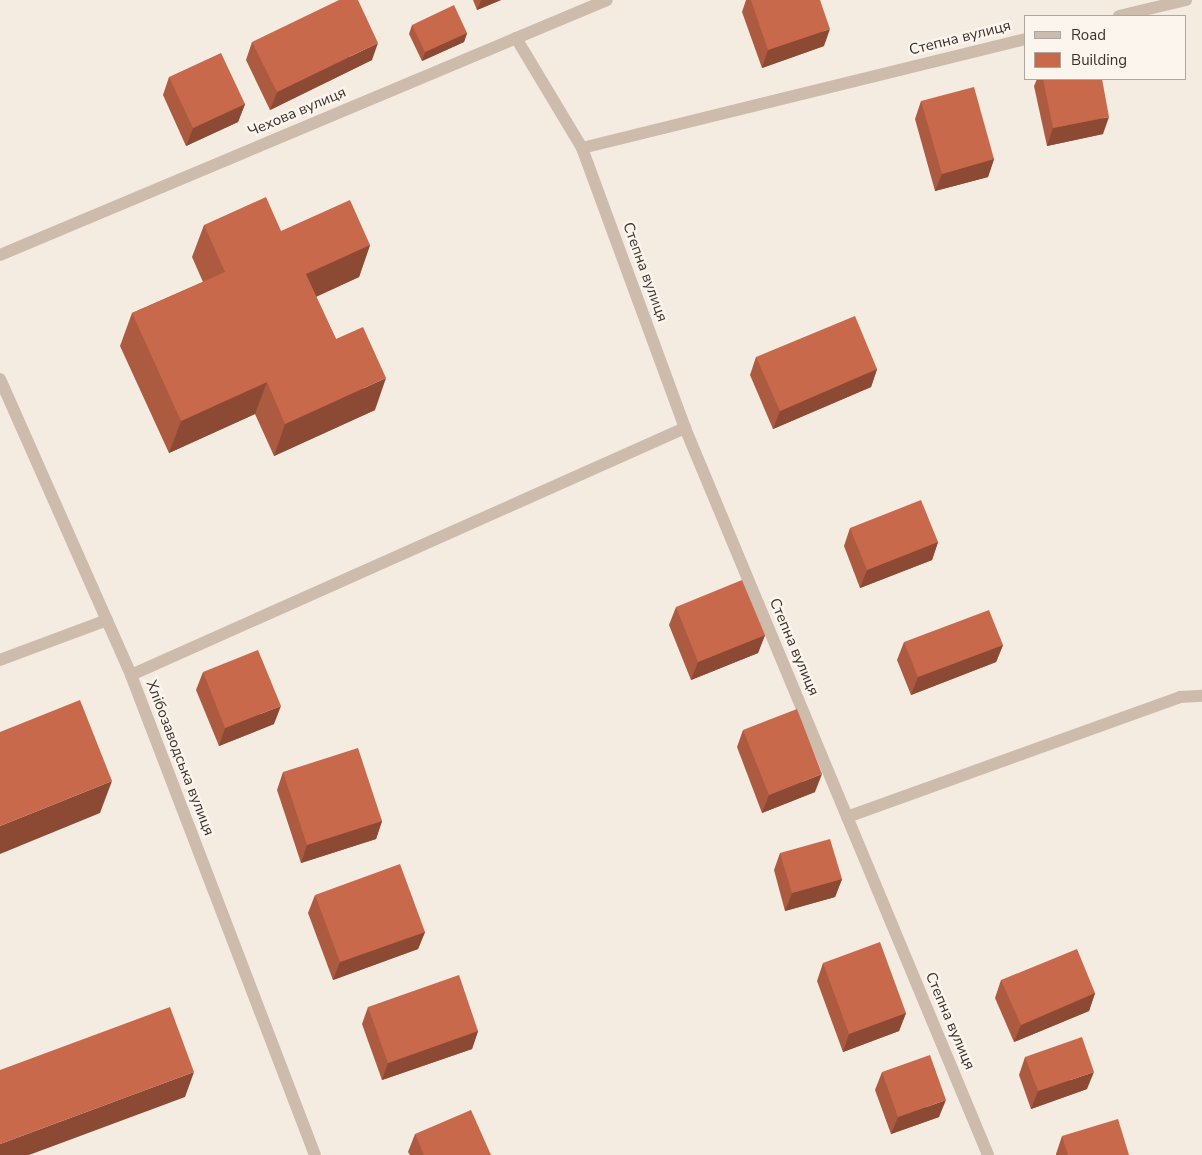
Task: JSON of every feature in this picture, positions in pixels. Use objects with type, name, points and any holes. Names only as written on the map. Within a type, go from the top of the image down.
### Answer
[{"type":"street","name":"Чехова вулиця","points":[[0,254],[607,0]]},
{"type":"street","points":[[1123,15],[1186,0]]},
{"type":"street","name":"Степна вулиця","points":[[516,38],[582,148],[685,428],[988,1155]]},
{"type":"street","name":"Степна вулиця","points":[[582,148],[1024,39]]},
{"type":"street","name":"Хлібозаводська вулиця","points":[[0,379],[131,675],[315,1155]]},
{"type":"street","points":[[131,675],[685,428]]},
{"type":"street","points":[[0,660],[106,620]]},
{"type":"street","points":[[847,817],[1180,697],[1202,696]]},
{"type":"building","points":[[339,0],[358,0],[378,43],[277,92],[252,42]]},
{"type":"building","points":[[751,0],[820,0],[830,29],[768,50]]},
{"type":"building","points":[[454,5],[467,33],[425,52],[412,25]]},
{"type":"building","points":[[221,53],[245,104],[193,128],[169,77]]},
{"type":"building","points":[[1043,80],[1102,80],[1109,117],[1053,128]]},
{"type":"building","points":[[974,87],[994,159],[942,174],[921,101]]},
{"type":"building","points":[[266,197],[281,231],[350,200],[370,245],[306,274],[336,339],[363,327],[386,378],[285,424],[267,382],[181,421],[132,313],[225,272],[204,225]]},
{"type":"building","points":[[855,316],[877,369],[780,411],[756,357]]},
{"type":"building","points":[[921,500],[938,542],[867,570],[850,528]]},
{"type":"building","points":[[742,580],[765,635],[698,662],[676,607]]},
{"type":"building","points":[[989,610],[1003,645],[918,677],[904,642]]},
{"type":"building","points":[[258,650],[281,706],[225,728],[203,672]]},
{"type":"building","points":[[80,700],[112,781],[0,826],[0,732]]},
{"type":"building","points":[[797,709],[822,774],[769,795],[743,730]]},
{"type":"building","points":[[358,748],[382,821],[307,845],[283,772]]},
{"type":"building","points":[[830,839],[842,879],[792,893],[780,853]]},
{"type":"building","points":[[400,864],[425,932],[340,962],[315,895]]},
{"type":"building","points":[[880,942],[906,1013],[849,1034],[823,963]]},
{"type":"building","points":[[1077,949],[1095,993],[1021,1025],[1001,980]]},
{"type":"building","points":[[459,975],[478,1031],[388,1063],[368,1007]]},
{"type":"building","points":[[170,1007],[194,1072],[0,1144],[0,1070]]},
{"type":"building","points":[[1082,1037],[1094,1072],[1038,1091],[1025,1057]]},
{"type":"building","points":[[930,1055],[946,1100],[898,1117],[882,1072]]},
{"type":"building","points":[[471,1110],[491,1155],[424,1155],[415,1134]]},
{"type":"building","points":[[1118,1119],[1129,1155],[1068,1155],[1062,1136]]}]
